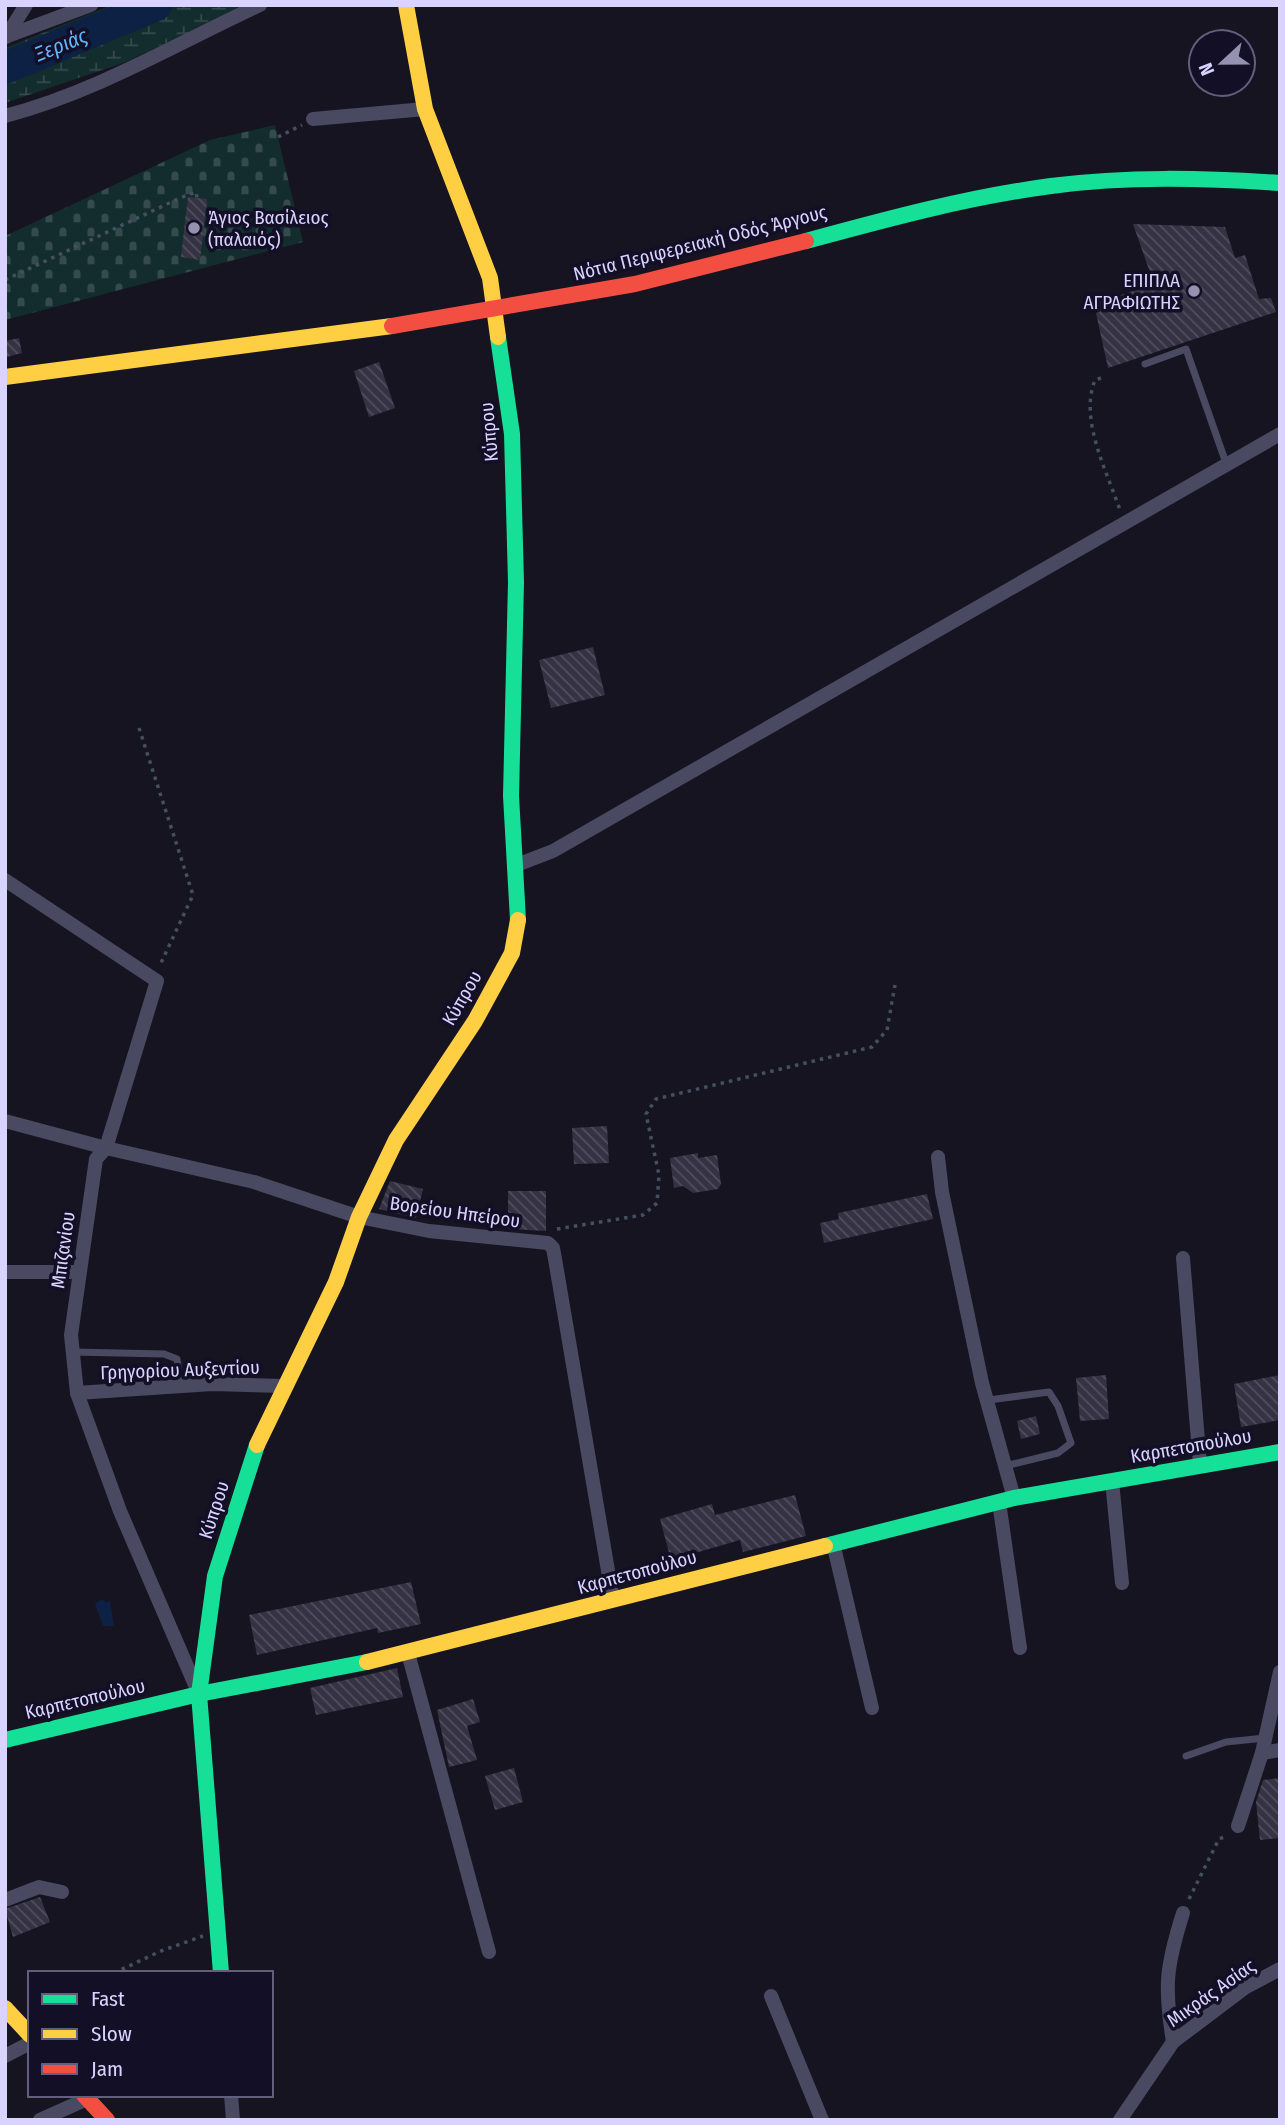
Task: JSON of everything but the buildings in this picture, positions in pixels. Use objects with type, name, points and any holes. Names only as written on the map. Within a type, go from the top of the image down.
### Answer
[{"type":"main road","name":"Κύπρου","points":[[221,1971],[199,1694],[215,1576],[255,1449],[336,1282],[359,1217],[396,1140],[475,1021],[512,953],[518,928],[511,796],[516,582],[512,433],[490,278],[425,109],[406,5]]},
{"type":"main road","name":"Νότια Περιφερειακή Οδός Άργους","points":[[5,377],[496,310],[639,284],[895,217],[1020,190],[1138,178],[1280,183]]},
{"type":"main road","name":"Καρπετοπούλου","points":[[5,1740],[199,1694],[302,1677],[408,1653],[1007,1500],[1280,1452]]},
{"type":"main road","points":[[5,2008],[28,2032]]},
{"type":"main road","points":[[86,2097],[107,2120]]},
{"type":"street","points":[[6,37],[26,5]]},
{"type":"street","points":[[6,37],[91,5]]},
{"type":"street","points":[[5,116],[106,81],[181,41],[260,5]]},
{"type":"street","points":[[313,119],[425,109]]},
{"type":"street","points":[[514,866],[565,845],[1280,434]]},
{"type":"street","points":[[5,880],[157,981]]},
{"type":"street","name":"Μπιζανίου","points":[[157,981],[106,1149],[96,1159],[71,1335],[72,1352],[77,1393],[125,1524],[199,1694]]},
{"type":"street","name":"Βορείου Ηπείρου","points":[[5,1121],[106,1149],[254,1182],[359,1217],[429,1231],[548,1242],[553,1248],[613,1600]]},
{"type":"street","points":[[938,1157],[953,1247],[982,1383],[989,1400],[1005,1466],[1020,1648]]},
{"type":"street","points":[[1183,1258],[1200,1465]]},
{"type":"street","points":[[5,1272],[79,1272]]},
{"type":"street","name":"Γρηγορίου Αυξεντίου","points":[[77,1393],[181,1386],[285,1387]]},
{"type":"street","points":[[1112,1481],[1122,1583]]},
{"type":"street","points":[[833,1543],[873,1708]]},
{"type":"street","points":[[408,1653],[489,1952]]},
{"type":"street","points":[[1238,1826],[1264,1745],[1280,1672]]},
{"type":"street","points":[[1264,1745],[1280,1750]]},
{"type":"street","points":[[5,1900],[39,1887],[62,1892]]},
{"type":"street","points":[[1173,2042],[1167,2005],[1167,1962],[1183,1913]]},
{"type":"street","name":"Μικράς Ασίας","points":[[1120,2120],[1173,2042],[1246,1987],[1280,1969]]},
{"type":"street","points":[[771,1996],[822,2120]]},
{"type":"street","points":[[5,2056],[28,2032]]},
{"type":"street","points":[[40,2120],[86,2097]]},
{"type":"street","points":[[231,2097],[233,2120]]},
{"type":"lane","points":[[1145,364],[1186,349],[1226,463]]},
{"type":"lane","points":[[72,1352],[164,1354],[177,1359],[181,1386]]},
{"type":"lane","points":[[989,1400],[1049,1392],[1058,1406],[1071,1443],[1058,1453],[1005,1466]]},
{"type":"lane","points":[[1186,1756],[1226,1742],[1264,1745]]},
{"type":"path","points":[[278,137],[313,119]]},
{"type":"path","points":[[5,280],[196,191],[197,198]]},
{"type":"path","points":[[1101,377],[1096,380],[1090,394],[1093,426],[1125,522]]},
{"type":"path","points":[[139,728],[193,895],[161,961],[157,981]]},
{"type":"path","points":[[557,1229],[643,1215],[657,1203],[659,1175],[646,1114],[656,1099],[872,1047],[887,1030],[895,985]]},
{"type":"path","points":[[1183,1913],[1219,1839],[1233,1835],[1238,1826]]},
{"type":"path","points":[[118,1971],[161,1951],[218,1932]]},
{"type":"green space","points":[[112,5],[249,5],[123,63],[5,103],[5,48]]},
{"type":"green space","points":[[275,125],[303,242],[5,320],[5,236],[210,140]]},
{"type":"water","points":[[102,1599],[110,1601],[114,1626],[103,1626],[95,1604]]},
{"type":"waterway","name":"Ξεριάς","points":[[5,68],[156,5]]},
{"type":"traffic: fast","points":[[806,241],[958,202],[1051,186],[1166,179],[1280,183]]},
{"type":"traffic: fast","points":[[498,337],[512,434],[516,582],[511,796],[518,920]]},
{"type":"traffic: fast","points":[[221,1971],[199,1694],[215,1576],[257,1445]]},
{"type":"traffic: fast","points":[[825,1546],[1014,1498],[1280,1452]]},
{"type":"traffic: fast","points":[[5,1740],[199,1694],[367,1662]]},
{"type":"traffic: slow","points":[[406,5],[425,109],[490,278],[498,337]]},
{"type":"traffic: slow","points":[[5,377],[392,326]]},
{"type":"traffic: slow","points":[[257,1445],[336,1282],[359,1217],[396,1140],[475,1021],[512,953],[518,920]]},
{"type":"traffic: slow","points":[[367,1662],[825,1546]]},
{"type":"traffic: slow","points":[[5,2008],[28,2033]]},
{"type":"traffic: jam","points":[[392,326],[635,284],[806,241]]},
{"type":"traffic: jam","points":[[86,2097],[107,2120]]},
{"type":"place","name":"Άγιος Βασίλειος (παλαιός)","points":[[194,228]]},
{"type":"place","name":"ΕΠΙΠΛΑ ΑΓΡΑΦΙΩΤΗΣ","points":[[1194,291]]}]
